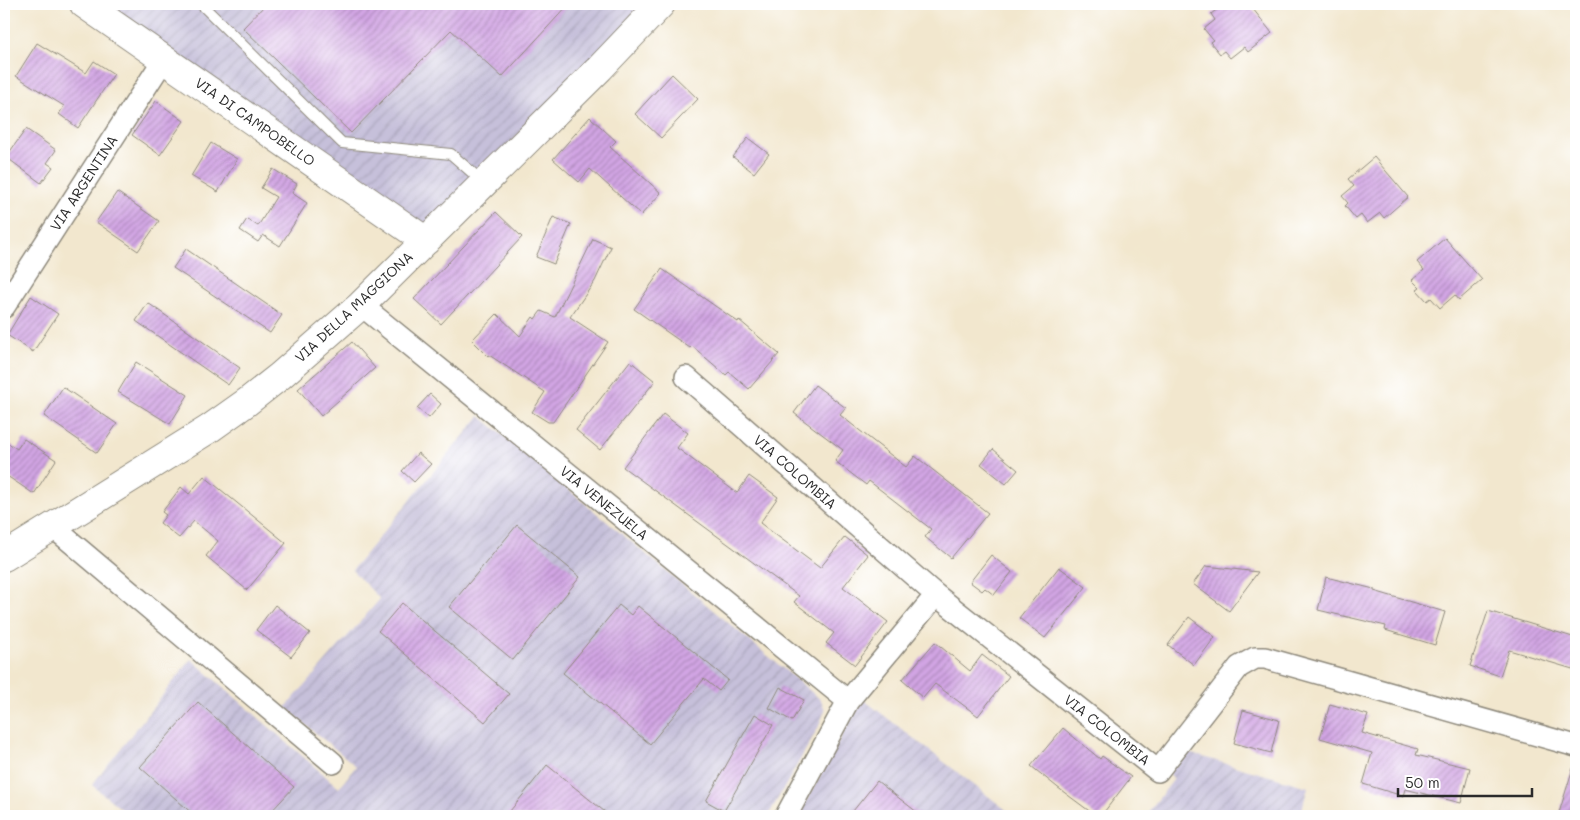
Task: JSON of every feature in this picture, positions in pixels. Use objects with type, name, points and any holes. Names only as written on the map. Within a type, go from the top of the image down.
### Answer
[{"type":"street","name":"VIA DI CAMPOBELLO","points":[[84,4],[426,240]]},
{"type":"street","name":"VIA DELLA MAGGIONA","points":[[4,557],[188,443],[235,411],[280,376],[361,305],[600,68],[661,4]]},
{"type":"street","name":"VIA ARGENTINA","points":[[4,307],[164,59]]},
{"type":"street","name":"VIA VENEZUELA","points":[[361,305],[848,701]]},
{"type":"street","name":"VIA COLOMBIA","points":[[686,377],[936,595],[1158,771],[1239,667],[1255,658],[1265,658],[1576,746]]},
{"type":"street","points":[[53,527],[333,763]]},
{"type":"street","points":[[786,816],[848,701],[936,595]]},
{"type":"lane","points":[[201,4],[342,143],[451,154],[484,183]]},
{"type":"shaded area","points":[[84,4],[661,4],[426,241]]},
{"type":"shaded area","points":[[480,416],[821,700],[825,710],[818,728],[768,816],[130,816],[92,785],[191,659],[339,788],[356,766],[285,708],[380,599],[352,570]]},
{"type":"shaded area","points":[[864,700],[1014,816],[798,816],[852,717]]},
{"type":"shaded area","points":[[1185,752],[1308,787],[1302,809],[1323,816],[1145,816],[1174,779],[1169,773]]},
{"type":"building","points":[[266,4],[569,4],[502,77],[451,30],[351,133],[243,28]]},
{"type":"building","points":[[1224,4],[1249,4],[1272,33],[1248,52],[1244,47],[1230,58],[1224,51],[1220,54],[1210,42],[1213,40],[1204,29],[1215,20],[1211,14]]},
{"type":"building","points":[[37,43],[86,73],[94,61],[114,74],[78,128],[59,114],[64,106],[16,76]]},
{"type":"building","points":[[672,74],[698,99],[661,138],[635,114]]},
{"type":"building","points":[[156,101],[184,121],[160,155],[132,135]]},
{"type":"building","points":[[590,117],[616,141],[610,147],[661,193],[641,215],[590,169],[579,182],[553,159]]},
{"type":"building","points":[[26,129],[56,150],[47,163],[53,167],[41,183],[6,157]]},
{"type":"building","points":[[748,138],[769,154],[754,173],[733,157]]},
{"type":"building","points":[[211,143],[237,159],[218,192],[191,176]]},
{"type":"building","points":[[1374,157],[1408,197],[1384,218],[1380,213],[1367,223],[1361,215],[1356,219],[1345,206],[1348,203],[1342,196],[1354,186],[1348,179]]},
{"type":"building","points":[[273,169],[297,184],[292,193],[307,203],[280,246],[263,235],[258,242],[240,230],[247,219],[258,226],[276,197],[261,188]]},
{"type":"building","points":[[117,192],[159,221],[138,251],[96,222]]},
{"type":"building","points":[[496,212],[522,237],[441,324],[414,299]]},
{"type":"building","points":[[553,217],[571,224],[554,264],[536,257]]},
{"type":"building","points":[[1445,238],[1482,280],[1459,300],[1455,295],[1440,308],[1431,298],[1427,301],[1417,290],[1420,288],[1412,280],[1424,270],[1417,262]]},
{"type":"building","points":[[593,239],[611,247],[595,281],[570,317],[608,342],[553,422],[548,422],[532,412],[545,392],[488,356],[472,340],[497,314],[520,336],[533,317],[535,319],[541,311],[555,317]]},
{"type":"building","points":[[186,249],[282,315],[270,333],[173,268]]},
{"type":"building","points":[[662,269],[738,322],[739,320],[779,354],[749,389],[729,372],[726,375],[692,346],[690,348],[634,309]]},
{"type":"building","points":[[31,296],[58,314],[33,352],[7,335]]},
{"type":"building","points":[[148,303],[240,368],[228,385],[136,321]]},
{"type":"building","points":[[352,342],[375,368],[321,416],[298,389]]},
{"type":"building","points":[[630,361],[655,381],[600,450],[576,430]]},
{"type":"building","points":[[136,362],[188,395],[170,424],[118,392]]},
{"type":"building","points":[[815,385],[846,408],[840,415],[906,467],[915,456],[988,513],[951,558],[925,537],[931,529],[869,481],[866,485],[835,461],[843,450],[794,413]]},
{"type":"building","points":[[63,387],[117,424],[97,453],[44,416]]},
{"type":"building","points":[[430,394],[441,404],[429,418],[417,408]]},
{"type":"building","points":[[663,414],[688,433],[677,448],[737,493],[749,476],[778,497],[760,523],[820,568],[845,537],[868,555],[843,587],[888,622],[855,665],[826,643],[834,633],[794,602],[799,596],[623,467]]},
{"type":"building","points":[[24,439],[56,460],[34,494],[4,474],[4,440],[17,449]]},
{"type":"building","points":[[993,449],[1018,470],[1006,484],[981,464]]},
{"type":"building","points":[[418,453],[431,464],[414,482],[402,471]]},
{"type":"building","points":[[204,476],[286,543],[247,590],[206,556],[218,541],[194,521],[179,538],[160,523],[166,515],[162,512],[181,487],[189,494]]},
{"type":"building","points":[[517,525],[580,577],[513,660],[449,607]]},
{"type":"building","points":[[991,555],[1012,572],[994,595],[985,588],[982,591],[970,582]]},
{"type":"building","points":[[1206,566],[1258,572],[1229,611],[1193,584]]},
{"type":"building","points":[[1059,567],[1086,587],[1045,638],[1019,618]]},
{"type":"building","points":[[1326,577],[1374,589],[1374,591],[1445,612],[1435,645],[1385,630],[1386,626],[1318,610]]},
{"type":"building","points":[[402,603],[509,694],[485,722],[378,631]]},
{"type":"building","points":[[275,605],[310,633],[291,657],[256,630]]},
{"type":"building","points":[[619,605],[631,615],[638,606],[728,680],[719,691],[704,679],[650,744],[563,673]]},
{"type":"building","points":[[1488,611],[1576,638],[1576,670],[1509,650],[1500,676],[1470,666]]},
{"type":"building","points":[[1189,617],[1215,637],[1194,665],[1168,645]]},
{"type":"building","points":[[935,642],[970,671],[982,655],[1009,676],[978,716],[935,684],[923,698],[902,680]]},
{"type":"building","points":[[780,687],[804,700],[792,721],[769,708]]},
{"type":"building","points":[[198,702],[294,787],[267,816],[195,816],[140,767]]},
{"type":"building","points":[[1330,704],[1368,715],[1362,733],[1418,749],[1416,755],[1470,768],[1461,803],[1405,789],[1403,796],[1363,784],[1372,753],[1320,738]]},
{"type":"building","points":[[1243,710],[1279,720],[1271,753],[1234,743]]},
{"type":"building","points":[[755,714],[773,725],[724,811],[706,801]]},
{"type":"building","points":[[1063,728],[1100,759],[1102,756],[1131,777],[1101,816],[1096,816],[1031,766]]},
{"type":"building","points":[[547,765],[610,816],[506,816]]},
{"type":"building","points":[[1573,768],[1576,769],[1576,816],[1558,816]]},
{"type":"building","points":[[877,781],[922,816],[849,816]]}]
